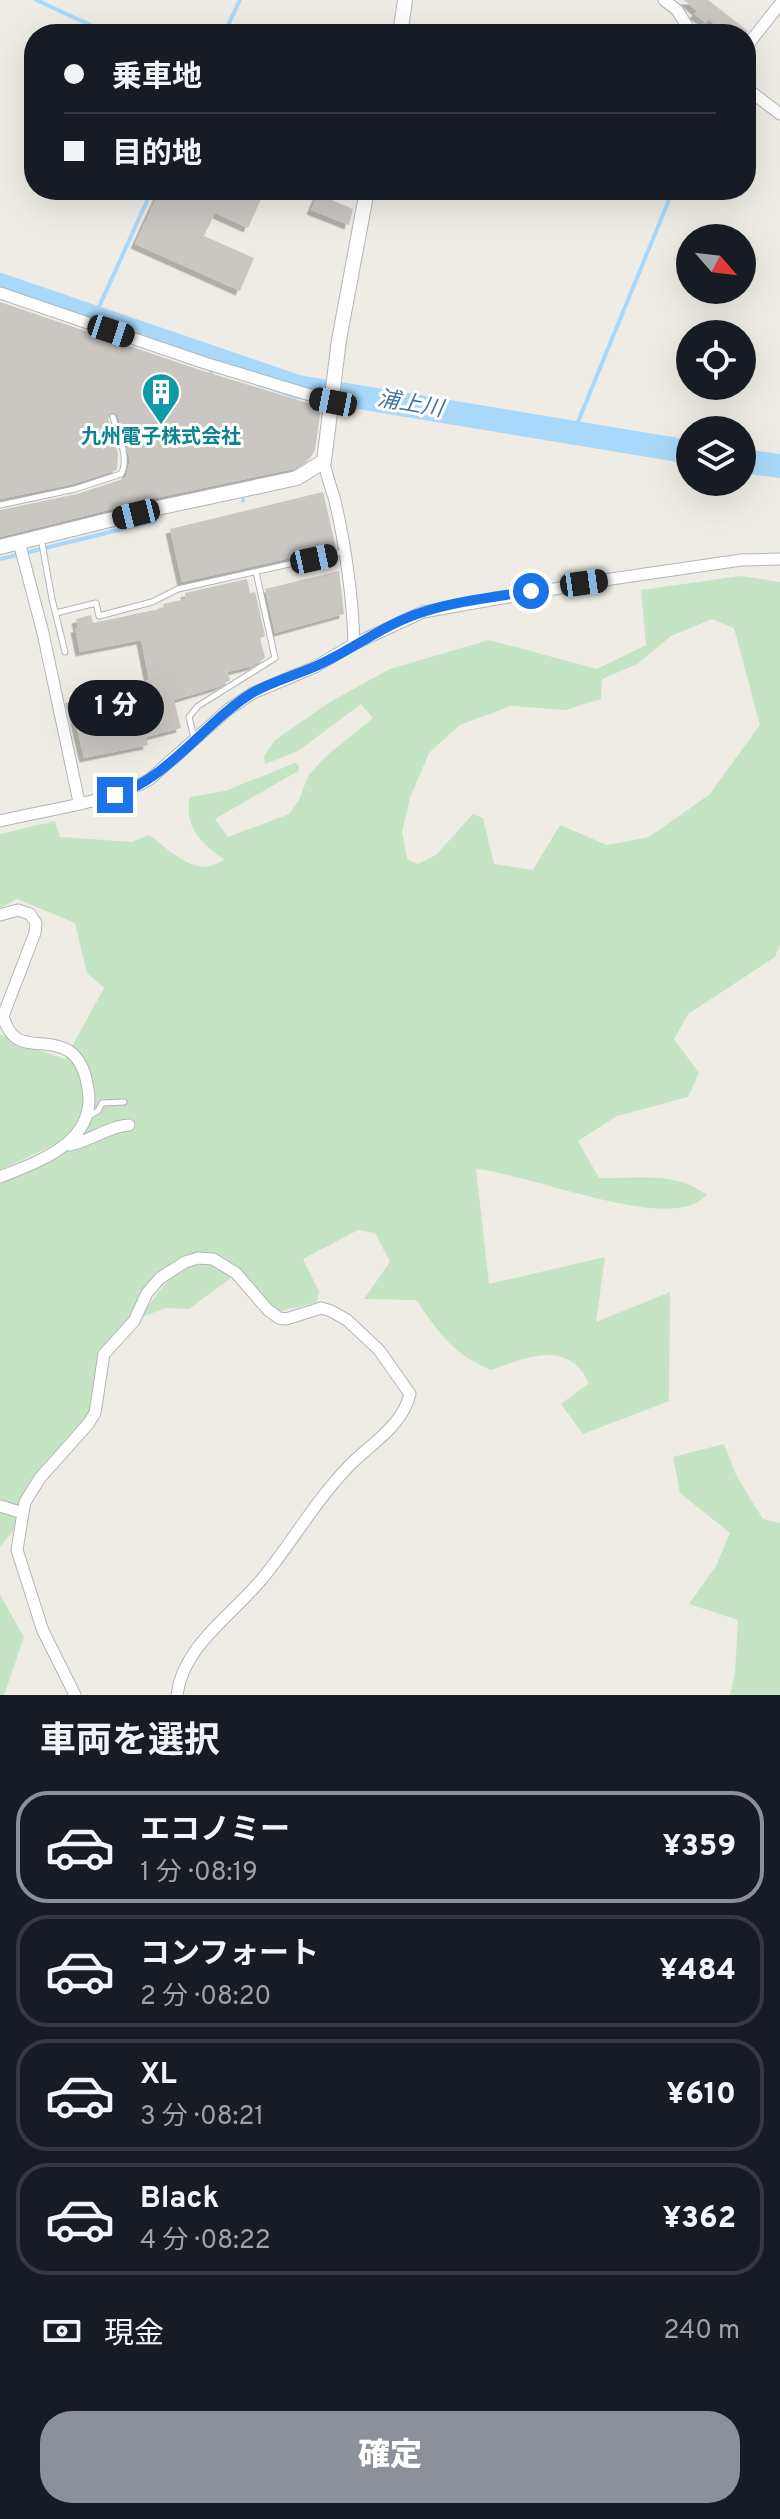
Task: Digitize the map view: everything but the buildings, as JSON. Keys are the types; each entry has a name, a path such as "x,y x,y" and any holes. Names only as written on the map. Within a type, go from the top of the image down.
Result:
{"street":[{"path":"401,24 405,0"},
{"path":"664,0 677,10 686,24"},
{"path":"756,34 780,4"},
{"path":"756,96 780,114"},
{"path":"354,644 354,618 324,461 339,340 365,200"},
{"path":"0,293 209,364 334,395"},
{"path":"0,547 21,550 42,540 297,478 324,461"},
{"path":"21,550 43,633 79,802"},
{"path":"0,821 115,795 139,786 253,693 315,667 354,644 423,612 478,600 741,560 780,559"},
{"path":"0,915 18,910 30,914 36,923 35,933 3,1016 6,1026 16,1039 70,1052 86,1073 90,1096 88,1116 79,1135 66,1145 0,1177"},
{"path":"66,1145 94,1138 121,1125 129,1125"},
{"path":"75,1695 43,1631 17,1550 25,1502 40,1478 95,1413 104,1354 134,1321 153,1286 185,1262 198,1258 213,1259 227,1265 279,1318 286,1319 321,1308 331,1311 354,1326 379,1350 410,1394 399,1420 345,1470 266,1575 192,1656 182,1673 177,1695"},
{"path":"0,1506 23,1513"}],"lane":[{"path":"0,505 75,489 121,474 125,458 113,417"},
{"path":"42,540 65,652"},
{"path":"56,613 96,603 99,616 152,602 178,589 343,552"},
{"path":"194,739 189,717 198,706 275,658 256,572"},
{"path":"88,1116 98,1111 102,1103 124,1102"}],"green space":[{"path":"741,576 780,582 780,944 775,957 688,1014 674,1039 699,1073 688,1097 617,1116 578,1141 599,1178 669,1179 695,1187 707,1195 691,1205 670,1209 645,1207 616,1203 476,1169 489,1284 605,1257 596,1322 670,1292 669,1401 583,1434 561,1404 589,1383 570,1361 546,1355 491,1370 456,1350 416,1300 364,1299 390,1262 375,1233 358,1230 303,1259 319,1291 317,1302 278,1312 240,1271 189,1309 166,1308 139,1318 187,1255 173,1262 147,1285 129,1321 105,1343 99,1358 96,1399 88,1419 33,1481 19,1502 14,1530 0,1547 0,1184 44,1165 82,1134 88,1096 76,1130 58,1143 0,1170 0,1034 16,1043 65,1059 104,988 87,973 75,923 17,899 0,908 0,834 55,821 60,837 132,842 149,835 185,861 204,867 214,865 224,859 196,833 189,816 190,797 225,791 295,763 299,766 298,771 215,819 228,837 289,814 299,800 308,776 325,757 373,718 361,704 298,751 265,764 264,756 275,740 330,702 390,669 489,640 597,669 646,645 641,590","holes":["712,619 734,628 760,725 709,795 649,837 607,845 560,825 533,870 494,864 483,818 473,814 436,855 418,864 407,859 402,832 410,798 429,753 460,725 511,706 565,710 601,699 602,679 637,664 671,636"]},
{"path":"724,1444 737,1477 763,1519 780,1523 780,1695 730,1695 735,1673 738,1620 689,1604 716,1566 730,1533 680,1493 673,1457"},
{"path":"0,1595 24,1637 4,1695 0,1695"}],"waterway":[{"path":"36,0 88,24"},
{"path":"229,24 240,0"},
{"path":"98,309 147,200"},
{"path":"573,434 669,200"},
{"name":"浦上川","path":"0,285 298,387 676,450"},
{"path":"206,355 212,376"},
{"name":"浦上川","path":"756,463 780,466"},
{"path":"0,559 155,521"}],"place":[{"name":"九州電子株式会社","path":"161,426"}],"route":[{"path":"115,795 150,779 229,709 277,681 315,667 354,644 423,612 531,591"}]}
